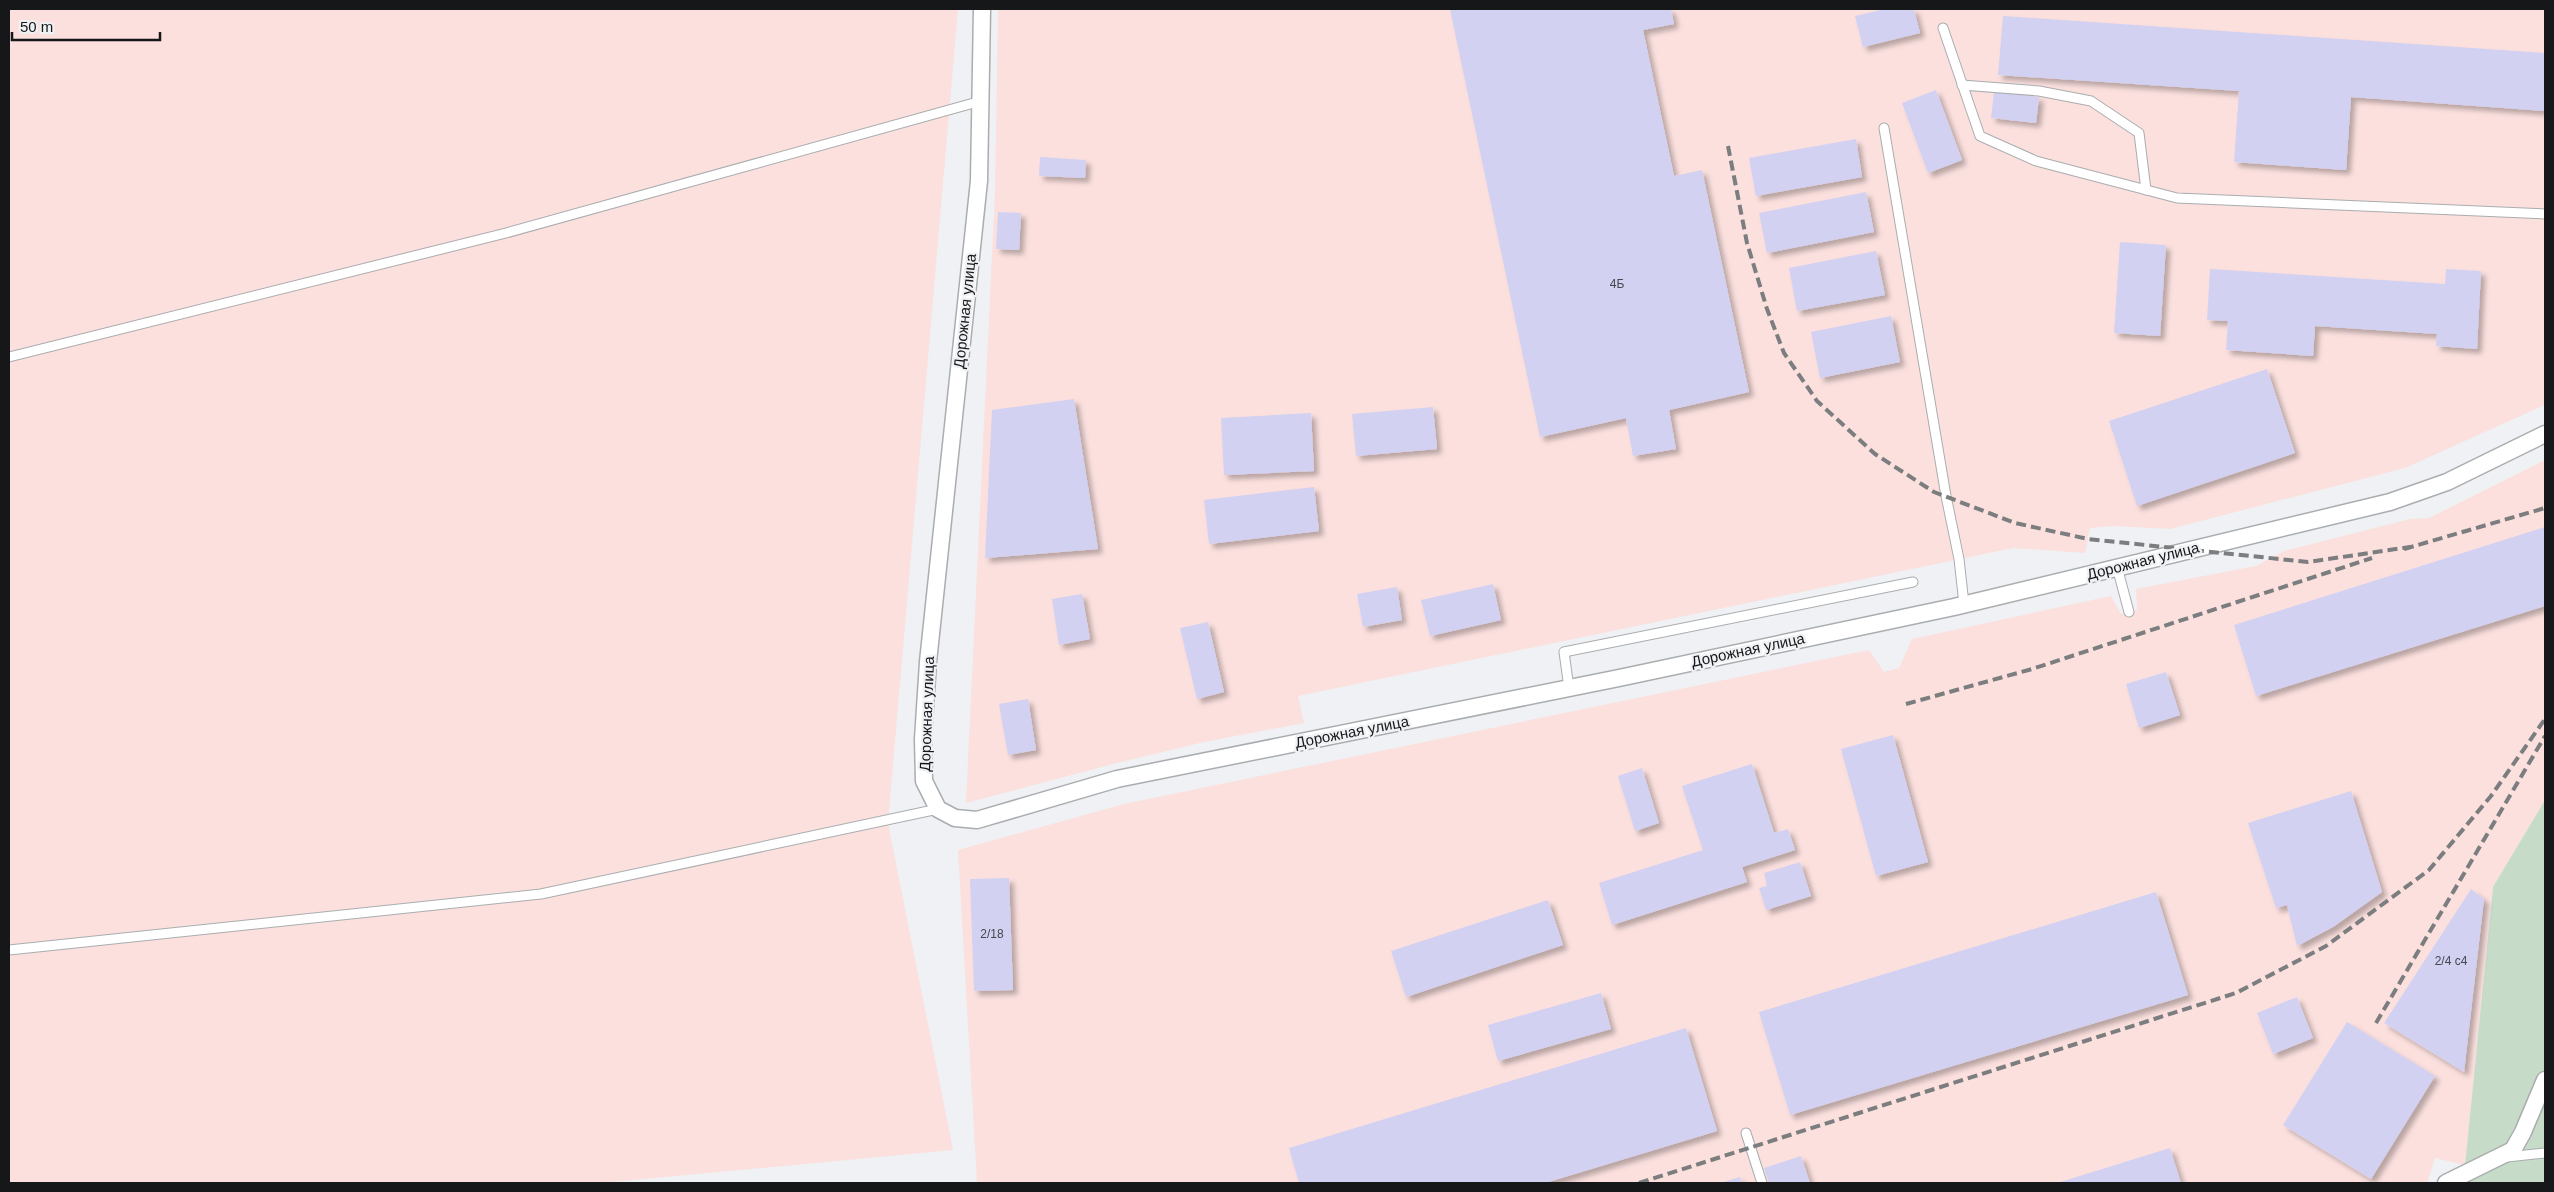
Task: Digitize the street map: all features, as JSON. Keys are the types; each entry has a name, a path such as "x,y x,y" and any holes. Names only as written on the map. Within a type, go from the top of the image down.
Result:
{"street":[{"name":"Дорожная улица","path":"982,9 979,181 928,662 923,739 924,781 938,809 955,818 977,820 1117,779 1569,688 1964,604 2390,502 2447,482 2545,434"},
{"path":"2446,1183 2513,1150 2523,1132 2545,1080"}],"lane":[{"path":"1943,28 1980,136 2036,160 2177,198 2545,214"},
{"path":"1962,85 2040,91 2091,102 2140,133 2146,190"},
{"path":"9,357 506,233 980,101"},
{"path":"1884,128 1946,496 1959,559 1964,604"},
{"path":"2116,567 2129,612"},
{"path":"1569,688 1564,652 1913,582"},
{"path":"9,950 541,894 938,809"},
{"path":"1746,1132 1762,1183"},
{"path":"2497,1158 2545,1153"}],"shaded area":[{"path":"9,9 958,9 888,823 953,1150 601,1183 9,1183"},
{"path":"998,9 2545,9 2545,405 2405,468 2170,529 2114,526 2090,528 2085,553 2013,548 1298,696 1304,723 1204,742 966,803 995,192"},
{"path":"2545,460 2545,800 2493,887 2465,1165 2435,1158 2427,1183 977,1183 958,850 1124,804 1869,650 1884,672 1899,668 1912,639 2111,596 2121,614 2137,610 2136,589 2256,566 2284,551 2410,519 2429,518"}],"green space":[{"path":"2545,800 2545,1183 2459,1183 2465,1165 2493,887"}],"building":[{"path":"1450,9 1671,9 1674,24 1643,30 1674,176 1702,170 1749,392 1669,410 1676,449 1633,456 1626,418 1540,437"},
{"path":"1885,9 1914,9 1920,33 1863,47 1855,16"},
{"path":"2003,16 2545,53 2545,111 2351,97 2346,170 2234,162 2239,91 1998,75"},
{"path":"1936,90 1962,160 1928,173 1902,103"},
{"path":"1994,92 2039,97 2036,123 1991,118"},
{"path":"1856,139 1862,177 1756,196 1749,158"},
{"path":"1040,157 1086,160 1085,178 1039,176"},
{"path":"1866,192 1874,232 1767,253 1759,213"},
{"path":"998,212 1021,213 1019,250 996,249"},
{"path":"2120,242 2166,245 2160,336 2114,333"},
{"path":"1876,251 1885,295 1797,311 1789,268"},
{"path":"2210,269 2445,284 2446,269 2481,271 2477,349 2436,346 2437,334 2315,326 2313,356 2226,350 2228,321 2207,320"},
{"path":"1891,316 1900,362 1820,378 1811,332"},
{"path":"2267,369 2295,453 2137,506 2109,421"},
{"path":"1074,399 1098,549 985,558 992,410"},
{"path":"1433,407 1437,449 1356,456 1352,414"},
{"path":"1311,413 1314,471 1224,475 1221,418"},
{"path":"1314,487 1319,531 1209,544 1204,500"},
{"path":"2545,527 2545,606 2256,696 2234,625"},
{"path":"1493,584 1501,620 1430,636 1421,600"},
{"path":"1397,587 1402,620 1363,627 1357,594"},
{"path":"1082,594 1090,639 1059,645 1052,599"},
{"path":"1208,622 1224,692 1197,699 1180,628"},
{"path":"2166,672 2180,715 2139,728 2126,684"},
{"path":"1028,699 1036,750 1008,755 999,704"},
{"path":"1893,735 1928,862 1876,876 1841,749"},
{"path":"1752,764 1774,833 1788,829 1795,850 1742,867 1747,882 1612,925 1599,883 1703,850 1682,786"},
{"path":"1642,768 1659,823 1635,831 1618,776"},
{"path":"2351,791 2382,892 2333,927 2297,946 2287,905 2276,908 2248,823"},
{"path":"1800,862 1811,896 1766,910 1759,888 1767,886 1764,873"},
{"path":"1009,878 1013,990 974,991 970,879"},
{"path":"2471,889 2484,899 2464,1072 2384,1023"},
{"path":"2156,892 2188,995 1790,1115 1759,1012"},
{"path":"1548,900 1563,945 1406,997 1391,951"},
{"path":"1601,993 1611,1029 1498,1061 1488,1025"},
{"path":"2297,997 2313,1038 2273,1054 2257,1013"},
{"path":"2347,1022 2435,1076 2371,1179 2283,1125"},
{"path":"1686,1028 1717,1131 1545,1183 1299,1183 1289,1148"},
{"path":"2170,1148 2181,1183 2057,1183"},
{"path":"1801,1156 1810,1183 1769,1183 1764,1168"},
{"path":"1740,1177 1742,1183 1720,1183"}],"railway":[{"path":"1728,146 1747,243 1767,309 1784,353 1817,401 1875,454 1934,492 2015,523 2088,539 2308,562 2410,547"},
{"path":"2404,549 2545,508"},
{"path":"1906,704 2032,669 2372,558"},
{"path":"1639,1183 2236,993 2326,946 2429,870 2491,796 2545,719"},
{"path":"2376,1023 2545,736"}]}
